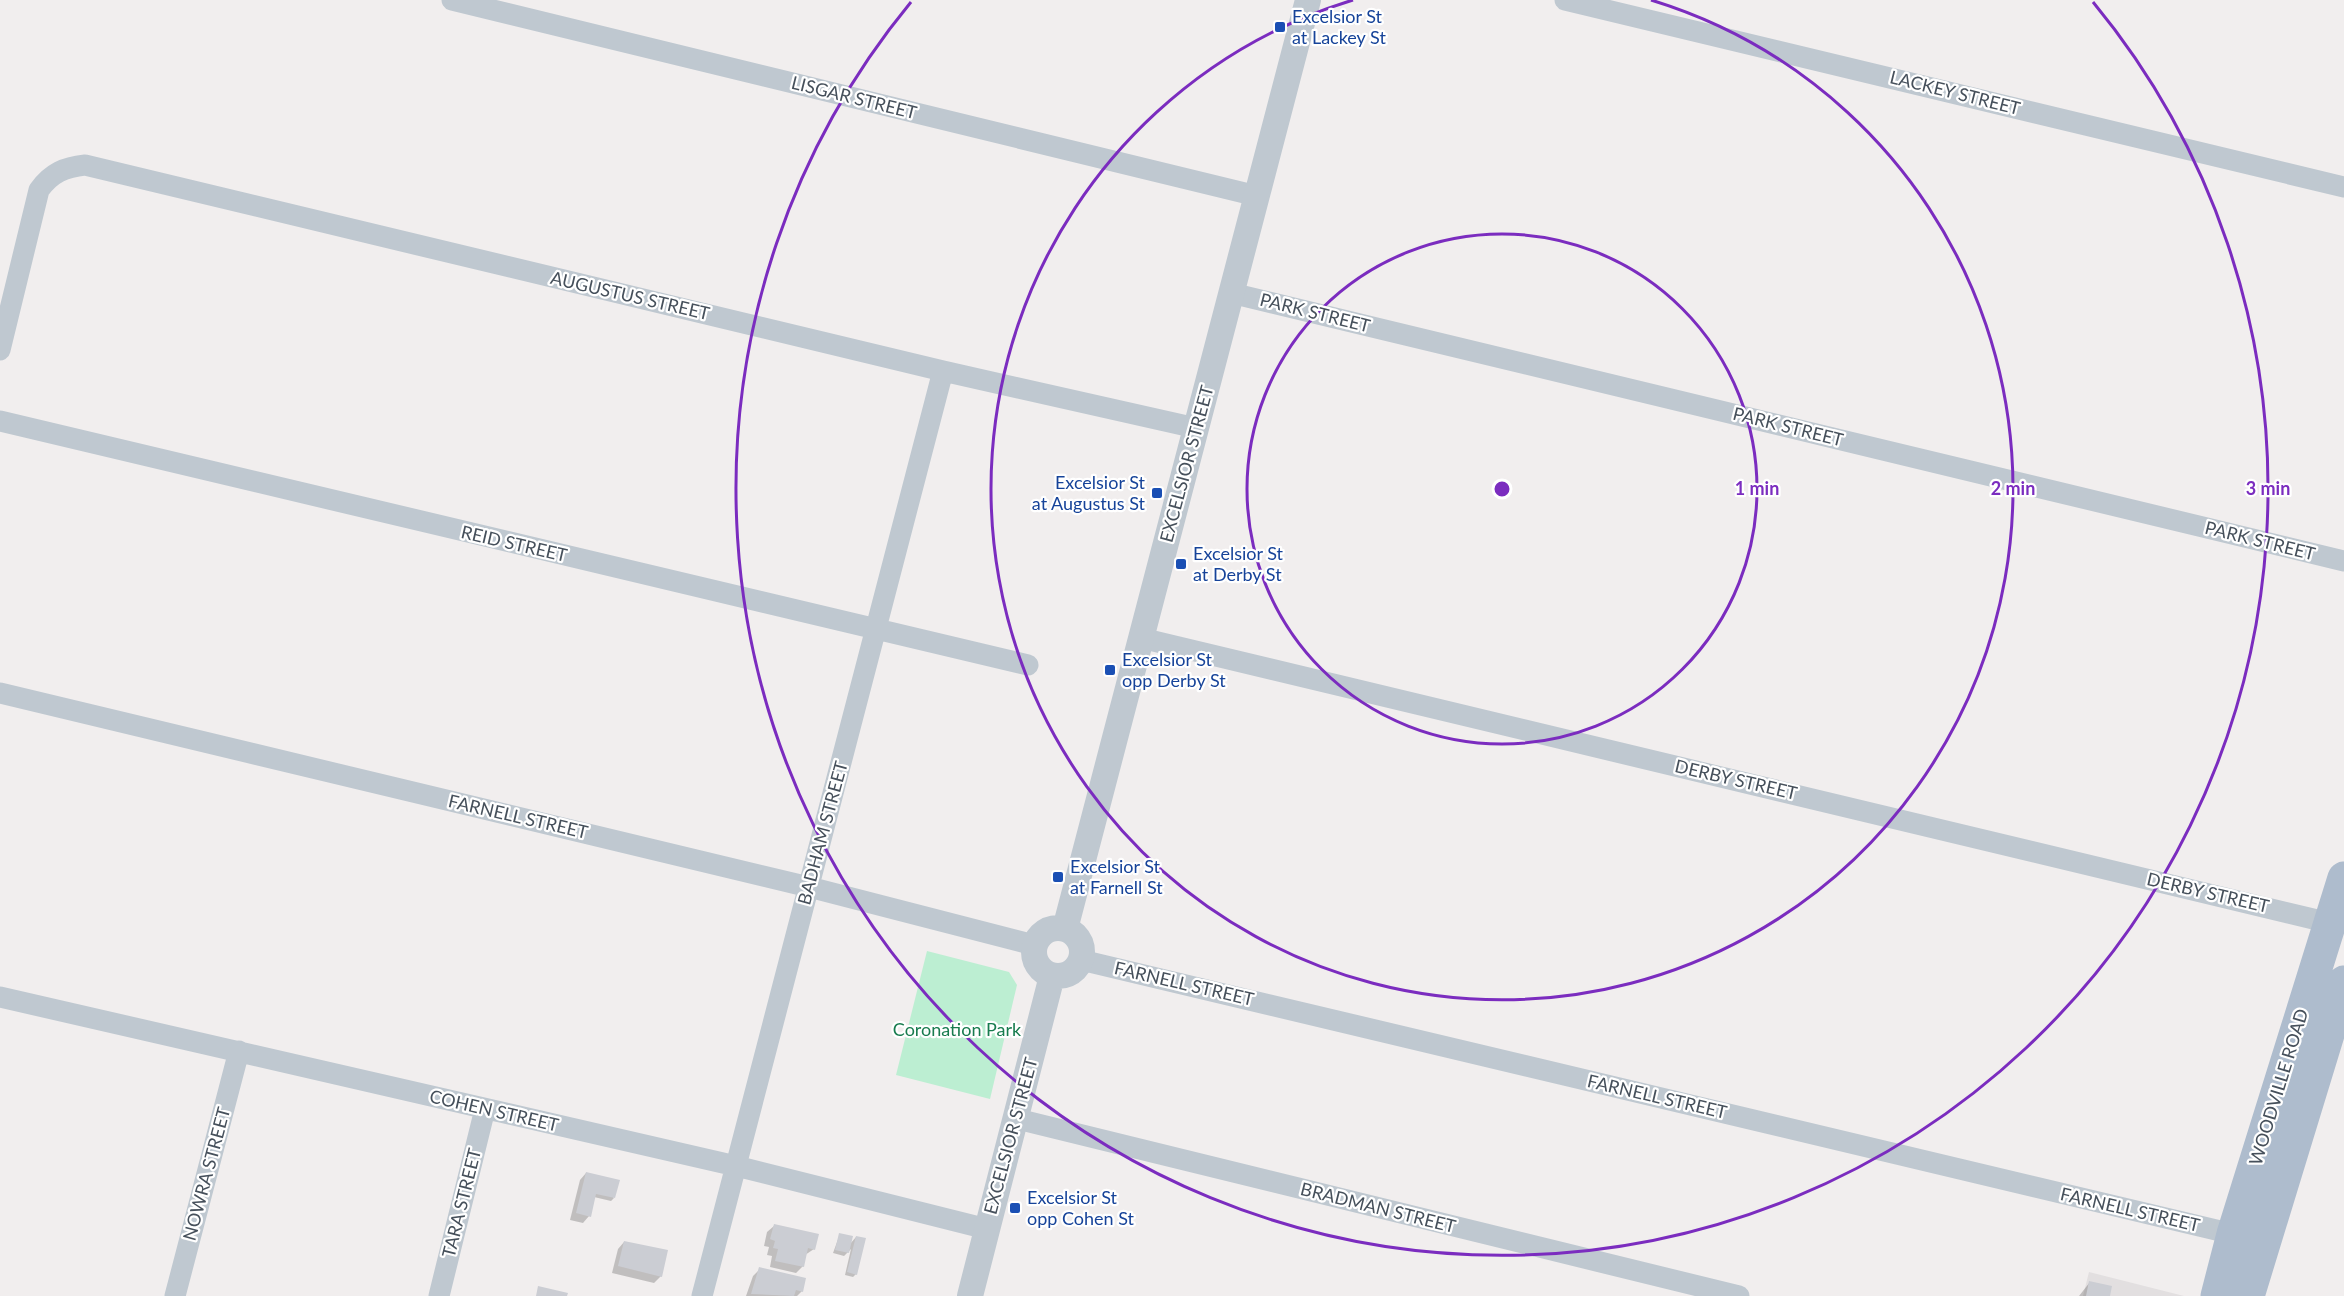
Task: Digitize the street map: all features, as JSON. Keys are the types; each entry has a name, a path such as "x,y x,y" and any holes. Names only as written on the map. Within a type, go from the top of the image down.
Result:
{"main road":[{"name":"WOODVILLE ROAD","path":"2217,1296 2233,1234 2344,878"},
{"name":"WOODVILLE ROAD","path":"2248,1296 2344,982"}],"street":[{"name":"LISGAR STREET","path":"452,0 1257,196"},
{"name":"EXCELSIOR STREET","path":"1065,929 1308,0"},
{"name":"LACKEY STREET","path":"1565,0 2344,187"},
{"name":"AUGUSTUS STREET","path":"0,351 39,190 45,182 64,169 85,165 943,371 1196,428"},
{"name":"PARK STREET","path":"1231,293 2344,561"},
{"name":"BADHAM STREET","path":"702,1296 943,371"},
{"name":"REID STREET","path":"0,421 1029,665"},
{"name":"DERBY STREET","path":"1141,638 2330,923"},
{"name":"FARNELL STREET","path":"0,693 809,886 1034,945"},
{"path":"1050,929 1065,929 1072,932 1081,945 1081,960 1073,971 1060,976 1052,976 1045,973 1035,961 1034,945 1043,932 1050,929"},
{"name":"FARNELL STREET","path":"1081,960 2233,1234"},
{"name":"EXCELSIOR STREET","path":"970,1296 1052,976"},
{"name":"COHEN STREET","path":"0,997 736,1166 987,1229"},
{"name":"NOWRA STREET","path":"175,1296 239,1052"},
{"name":"TARA STREET","path":"439,1296 485,1109"},
{"name":"BRADMAN STREET","path":"1017,1119 1739,1296"}],"shaded area":[{"path":"2089,1272 2184,1296 2083,1296"}],"green space":[{"name":"Coronation Park","path":"927,951 1009,972 1017,985 990,1099 896,1075"}],"building":[{"path":"586,1172 620,1180 615,1198 596,1194 591,1217 576,1213"},
{"path":"774,1224 819,1234 815,1250 808,1248 804,1267 775,1261 778,1249 773,1248 775,1241 770,1239"},
{"path":"839,1233 853,1236 849,1253 835,1250"},
{"path":"856,1236 866,1238 857,1275 847,1272"},
{"path":"624,1241 668,1250 662,1277 618,1266"},
{"path":"759,1267 806,1278 803,1292 796,1290 794,1296 751,1294"},
{"path":"2089,1281 2112,1286 2110,1296 2086,1296"},
{"path":"538,1286 568,1293 567,1296 536,1296"}],"place":[{"name":"Excelsior St at Lackey St","path":"1280,27"},
{"name":"Excelsior St at Augustus St","path":"1157,493"},
{"name":"Excelsior St at Derby St","path":"1181,564"},
{"name":"Excelsior St opp Derby St","path":"1110,670"},
{"name":"Excelsior St at Farnell St","path":"1058,877"},
{"name":"Excelsior St opp Cohen St","path":"1015,1208"}]}
